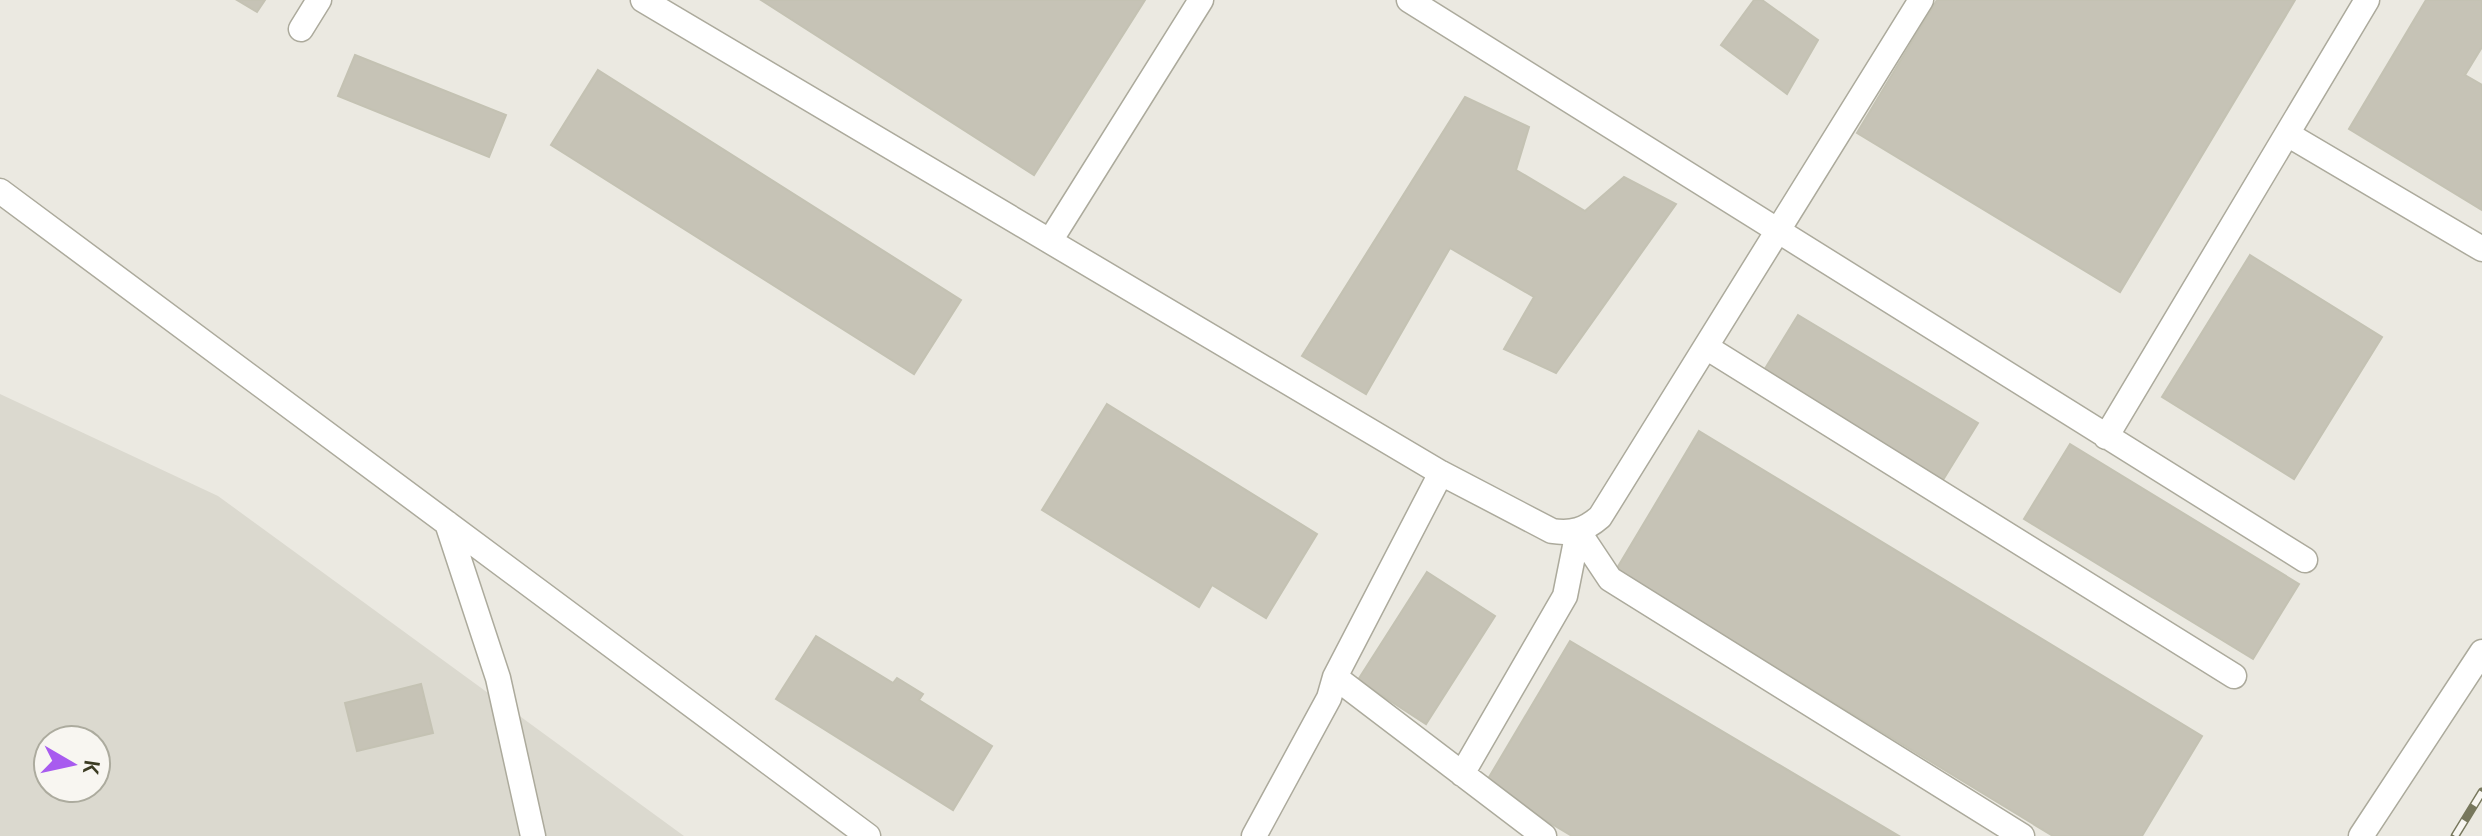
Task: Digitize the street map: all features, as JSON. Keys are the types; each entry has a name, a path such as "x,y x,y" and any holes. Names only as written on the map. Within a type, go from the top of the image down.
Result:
{"lane":[{"path":"301,29 319,0"},
{"path":"643,0 1441,473 1552,531 1578,531 1600,517 1921,0"},
{"path":"1050,241 1201,0"},
{"path":"1409,0 2305,560"},
{"path":"2106,437 2367,0"},
{"path":"2289,135 2482,249"},
{"path":"4,198 868,836"},
{"path":"1706,347 2234,676"},
{"path":"1254,836 1329,698 1335,677 1441,473"},
{"path":"447,523 498,678 533,836"},
{"path":"1462,774 1565,596 1578,531"},
{"path":"1578,531 1610,579 2022,836"},
{"path":"2361,836 2482,652"},
{"path":"1335,677 1544,836"}],"shaded area":[{"path":"0,394 218,496 684,836 0,836"}],"building":[{"path":"237,0 265,0 257,12"},
{"path":"761,0 1145,0 1034,175"},
{"path":"1754,0 1762,0 1818,40 1787,94 1721,45"},
{"path":"1937,0 2295,0 2120,292 1857,133"},
{"path":"2426,0 2482,0 2482,47 2465,75 2482,85 2482,210 2349,129"},
{"path":"355,55 506,115 489,157 338,96"},
{"path":"598,70 961,300 914,374 551,145"},
{"path":"1465,97 1529,127 1516,170 1585,211 1624,177 1676,204 1556,373 1504,349 1534,297 1450,248 1366,394 1302,356"},
{"path":"2250,255 2382,337 2294,479 2162,397"},
{"path":"1798,315 1978,423 1943,480 1763,372"},
{"path":"1107,404 1317,534 1266,618 1212,585 1199,607 1042,510"},
{"path":"1699,431 2202,736 2142,836 2053,836 1616,570"},
{"path":"2070,444 2299,584 2253,659 2024,519"},
{"path":"1427,572 1495,616 1426,724 1358,680"},
{"path":"816,636 893,683 897,678 923,694 919,700 992,746 953,810 776,699"},
{"path":"1570,641 1899,836 1572,836 1485,784"},
{"path":"421,684 433,733 357,751 345,703"}],"railway":[{"path":"2455,836 2482,792"}]}
